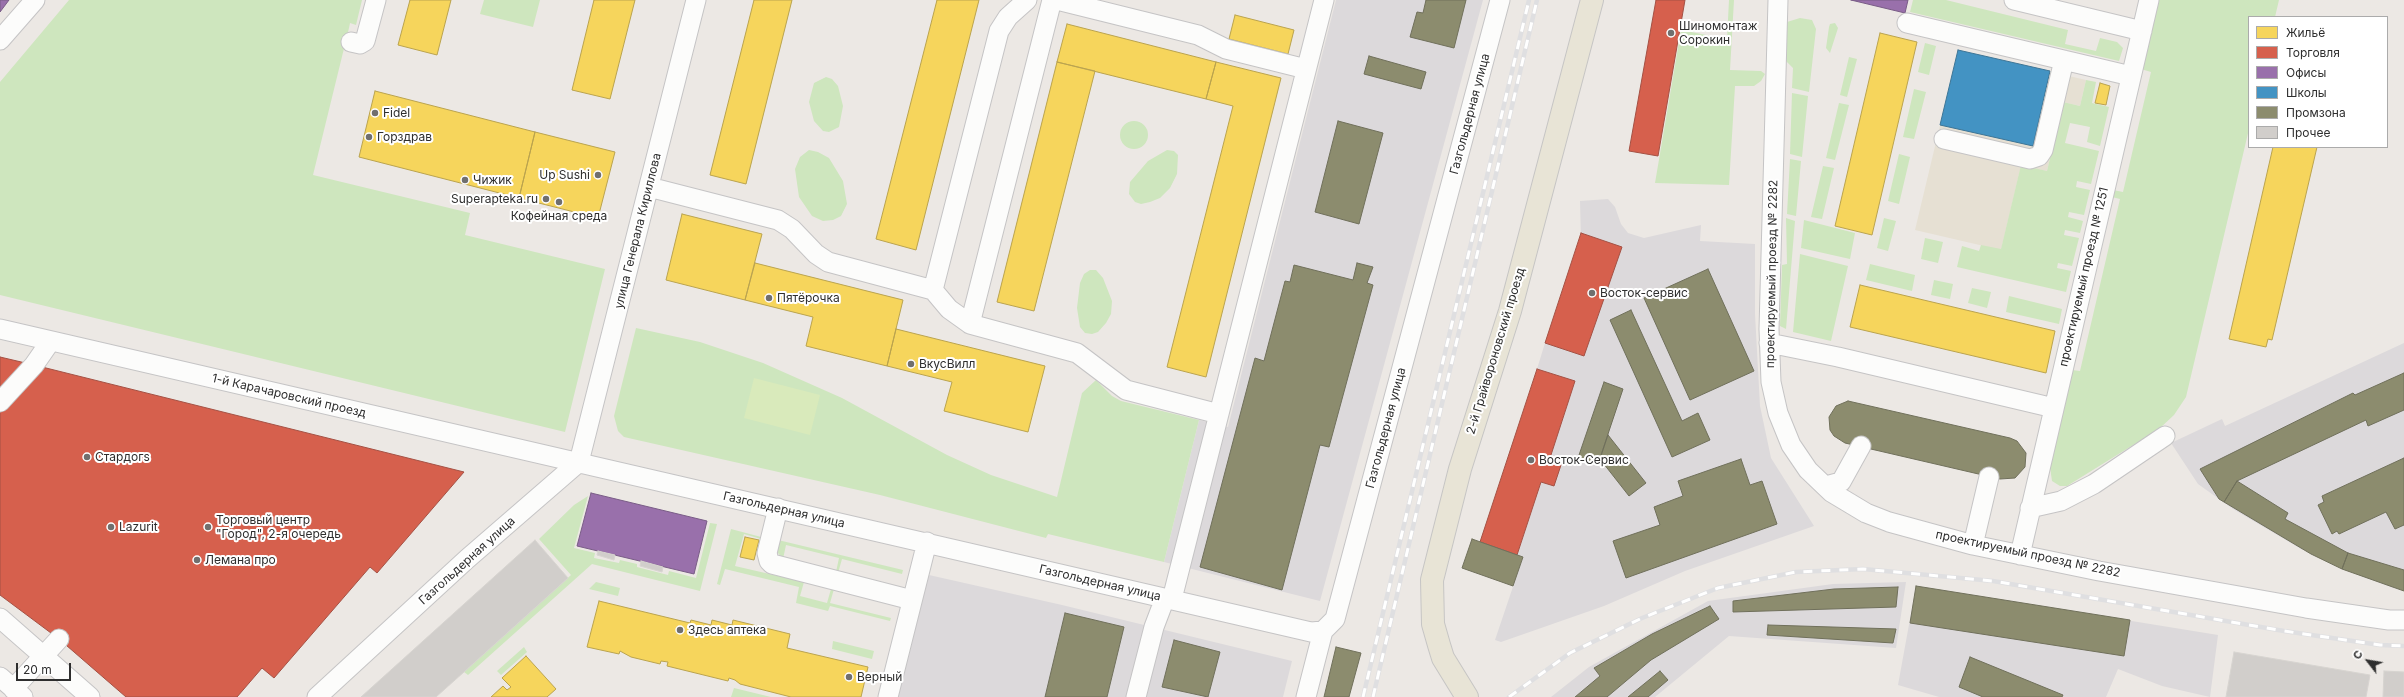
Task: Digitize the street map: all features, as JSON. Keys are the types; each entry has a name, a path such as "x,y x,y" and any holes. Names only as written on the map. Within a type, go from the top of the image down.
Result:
{"main road":[{"name":"2-й Грайвороновский проезд","path":"1467,697 1442,658 1433,624 1432,580 1460,469 1512,304 1592,0"}],"street":[{"path":"0,40 35,0"},
{"path":"351,42 360,44 365,41 376,0"},
{"name":"улица Генерала Кириллова","path":"579,462 696,0"},
{"path":"934,290 999,31 1008,17 1027,0"},
{"path":"970,324 1052,0"},
{"path":"1058,0 1198,35 1226,49 1306,69"},
{"path":"1136,697 1154,627 1168,598 1219,414 1324,0"},
{"name":"Газгольдерная улица","path":"316,697 468,559 579,462 1311,632 1323,631 1335,619 1500,0"},
{"name":"проектируемый проезд № 2282","path":"1778,0 1769,343 1771,382 1778,413 1791,445 1808,470 1844,502 1866,513 1889,522 1973,545 2306,608 2389,620 2404,620"},
{"path":"2014,0 2142,30"},
{"name":"проектируемый проезд № 1251","path":"2020,555 2149,0"},
{"path":"1907,23 2131,76"},
{"path":"1944,139 2030,159 2039,156 2043,150 2064,60"},
{"path":"649,186 778,220 792,229 816,254 828,262 934,290 949,309 970,324 1077,352 1126,390 1219,414"},
{"name":"1-й Карачаровский проезд","path":"0,329 50,342 579,462"},
{"path":"0,402 34,365 50,342"},
{"path":"1769,343 1838,357 2054,408"},
{"path":"2030,508 2061,501 2094,484 2165,436"},
{"path":"1826,486 1841,482 1860,446"},
{"path":"1973,545 1989,476"},
{"path":"778,508 767,553 769,561 772,564 912,600"},
{"path":"888,697 927,542"},
{"path":"0,618 44,655 90,697"},
{"path":"1306,697 1323,631"},
{"path":"12,688 59,639"}],"shaded area":[{"path":"1336,0 1483,0 1320,601 1164,562 1199,420 1228,427"},
{"path":"1958,50 2086,80 2080,106 2063,102 2047,171 2021,166 2001,250 1915,230"},
{"path":"1608,199 1615,207 1621,224 1628,233 1644,238 1701,225 1700,241 1755,244 1755,314 1760,406 1771,458 1814,526 1685,571 1604,606 1501,642 1495,640 1523,557 1517,555 1575,382 1537,369 1545,343 1584,356 1580,201"},
{"path":"2404,343 2404,589 2393,588 2346,570 2301,549 2233,509 2198,484 2171,443 2222,419 2225,426"},
{"path":"929,575 1062,605 1292,661 1283,697 898,697"},
{"path":"1906,582 1896,648 1729,636 1655,697 1551,697 1589,667 1708,601 1833,584"},
{"path":"1916,586 2218,635 2210,697 2162,686 2118,669 2106,697 1939,697 1898,685"}],"green space":[{"path":"69,0 362,0 356,25 350,23 313,175 470,213 465,235 605,269 565,432 0,295 0,82"},
{"path":"484,0 540,0 533,27 480,14"},
{"path":"1729,0 1734,0 1730,70 1761,71 1765,74 1761,81 1754,86 1735,86 1729,185 1655,183 1681,30 1727,39"},
{"path":"1913,0 1946,0 2068,30 2065,44 2096,51 2100,38 2117,42 2123,48 2119,61 1910,12"},
{"path":"2158,0 2279,0 2275,16 2248,16 2248,133 2186,397 2174,415 2159,429 2067,486 2060,486 2052,481 2050,467 2072,370 2080,371 2120,199 2112,197 2113,190 2123,192 2151,72 2141,69"},
{"path":"1800,18 1812,20 1816,29 1809,92 1792,88 1793,68 1786,61 1787,22"},
{"path":"1835,23 1838,28 1830,53 1826,48 1829,27 1830,24"},
{"path":"1925,43 1936,46 1929,75 1918,72"},
{"path":"1849,57 1857,59 1847,97 1840,95"},
{"path":"826,77 832,79 838,86 843,106 839,127 829,132 823,131 814,121 809,102 814,83"},
{"path":"2086,80 2096,82 2092,103 2109,107 2100,146 2087,142 2090,127 2070,123 2065,143 2099,151 2091,184 2077,181 2076,187 2090,190 2084,215 2069,212 2068,217 2083,221 2080,233 2065,230 2064,235 2079,238 2072,266 2058,263 2057,268 2071,271 2066,292 1957,267 1962,246 1979,251 1981,245 2001,249 2021,165 2047,171 2063,102 2080,106"},
{"path":"1914,89 1926,92 1914,139 1903,137"},
{"path":"1792,93 1808,96 1802,157 1790,154"},
{"path":"1839,103 1849,105 1835,160 1826,158"},
{"path":"1134,121 1144,125 1148,135 1144,145 1134,149 1124,145 1120,135 1124,125"},
{"path":"809,150 818,152 829,158 843,181 847,204 841,216 833,220 823,221 812,216 799,197 795,169 800,157"},
{"path":"1167,150 1174,151 1178,155 1177,174 1170,188 1160,198 1150,202 1141,204 1135,202 1129,194 1130,182 1148,161"},
{"path":"1899,154 1910,157 1899,204 1888,201"},
{"path":"1790,159 1801,161 1796,216 1787,214"},
{"path":"1823,166 1834,168 1822,219 1811,217"},
{"path":"1786,218 1795,221 1786,329 1780,326 1782,265 1787,264"},
{"path":"1884,218 1896,221 1888,251 1877,248"},
{"path":"1804,220 1855,233 1850,259 1801,248"},
{"path":"1925,238 1943,242 1938,263 1921,259"},
{"path":"1800,254 1848,266 1831,341 1793,332"},
{"path":"1870,264 1915,275 1912,291 1866,280"},
{"path":"1090,270 1096,270 1103,278 1112,301 1111,314 1106,323 1098,332 1092,334 1085,333 1080,327 1077,308 1080,283 1084,274"},
{"path":"1934,280 1953,284 1950,299 1931,295"},
{"path":"1972,288 1991,292 1987,308 1968,303"},
{"path":"2009,296 2062,309 2059,324 2006,312"},
{"path":"636,328 700,342 763,363 842,398 947,455 991,475 1057,497 1082,393 1096,380 1112,396 1121,401 1199,420 1164,562 1048,534 1046,538 880,495 624,437 618,431 614,416"},
{"path":"754,378 820,395 810,435 744,418"},
{"path":"588,496 574,548 595,553 594,558 619,563 620,560 637,564 637,567 668,575 669,571 696,578 710,523 717,524 700,591 592,564 468,675 464,672 571,575 539,539 574,505"},
{"path":"731,529 761,537 761,539 744,534 735,566 804,582 800,596 827,603 831,589 834,589 830,603 891,618 890,621 830,606 828,611 796,603 799,587 725,569 720,585 717,584"},
{"path":"778,540 903,570 902,574 842,559 838,573 836,572 839,558 786,545 783,559 778,553"},
{"path":"596,582 620,588 618,596 589,589"},
{"path":"833,641 874,651 872,659 832,649"},
{"path":"524,647 527,652 501,675 497,671"},
{"path":"734,688 771,697 731,697"}],"building: Жильё":[{"path":"410,0 451,0 437,55 398,45"},
{"path":"594,0 635,0 610,99 572,90"},
{"path":"754,0 792,0 746,184 710,175"},
{"path":"937,0 979,0 916,250 876,239"},
{"path":"1235,15 1294,30 1288,54 1229,39"},
{"path":"1067,24 1216,62 1206,99 1057,62"},
{"path":"1880,33 1917,42 1872,235 1835,226"},
{"path":"1057,62 1095,71 1034,311 997,302"},
{"path":"1216,62 1281,78 1206,377 1167,367 1233,106 1206,99"},
{"path":"2100,83 2110,86 2106,105 2095,103"},
{"path":"375,91 535,132 519,198 359,157"},
{"path":"535,132 615,152 598,218 519,198"},
{"path":"2273,148 2317,148 2272,340 2268,339 2266,347 2229,339"},
{"path":"682,214 762,234 745,300 666,280"},
{"path":"755,263 903,300 887,366 806,346 813,317 745,300"},
{"path":"1860,285 2055,331 2046,373 1850,327"},
{"path":"896,329 1045,366 1028,432 944,411 952,382 887,366"},
{"path":"745,537 759,540 754,560 740,557"},
{"path":"599,601 690,623 691,620 711,625 712,620 732,625 733,620 790,634 787,648 868,667 861,697 791,697 740,684 729,678 728,681 667,666 668,662 661,661 660,664 631,657 620,651 619,654 587,647"},
{"path":"526,656 556,689 547,697 491,697 503,686 507,690 511,687 502,678"}],"building: Торговля":[{"path":"1656,0 1685,0 1658,156 1629,151"},
{"path":"1581,233 1622,247 1584,356 1545,343"},
{"name":"Торговый центр \"Город\", 2-я очередь","path":"0,357 464,472 377,573 370,567 274,678 262,668 237,697 126,697 59,639 0,595"},
{"name":"Восток-Сервис","path":"1537,369 1575,381 1550,458 1562,462 1554,486 1541,482 1517,555 1480,542"}],"building: Офисы":[{"path":"0,0 9,0 0,12"},
{"path":"1851,0 1908,0 1905,13"},
{"path":"591,493 707,521 694,574 577,546"}],"building: Школы":[{"path":"1958,50 2050,71 2033,146 1940,125"}],"building: Промзона":[{"path":"1426,0 1466,0 1454,48 1410,37 1417,12 1423,13"},
{"path":"1369,56 1426,72 1421,89 1364,74"},
{"path":"1338,121 1383,133 1359,224 1315,212"},
{"path":"1357,263 1373,267 1367,283 1373,285 1329,447 1320,445 1282,590 1200,567 1255,358 1264,361 1285,281 1290,282 1294,265 1353,280"},
{"path":"1708,269 1754,371 1690,400 1644,298"},
{"path":"1631,310 1682,421 1698,413 1710,440 1672,457 1610,320"},
{"path":"2404,373 2404,410 2368,426 2366,420 2237,481 2224,502 2219,499 2200,469 2353,393 2355,395"},
{"path":"1604,382 1623,389 1598,464 1578,458"},
{"path":"1848,401 2010,438 2017,441 2026,453 2025,467 2015,478 2000,479 1845,443 1834,436 1830,430 1829,417 1836,406"},
{"path":"1608,435 1646,483 1629,496 1600,459"},
{"path":"2404,458 2404,525 2395,529 2386,512 2339,534 2337,531 2332,534 2318,505 2324,502 2322,496"},
{"path":"1741,459 1750,485 1762,481 1777,524 1626,578 1613,541 1660,525 1654,507 1683,496 1678,481"},
{"path":"2237,481 2288,513 2285,519 2348,553 2342,569 2311,554 2224,502"},
{"path":"1472,539 1523,557 1513,586 1462,568"},
{"path":"2348,553 2404,570 2404,591 2342,569"},
{"path":"1916,586 2130,620 2124,656 1910,623"},
{"path":"1898,587 1896,607 1733,612 1733,601 1834,589"},
{"path":"1710,606 1719,619 1651,660 1607,697 1575,697 1600,676 1594,668 1652,634"},
{"path":"1065,613 1124,627 1107,697 1045,697"},
{"path":"1768,625 1896,629 1893,643 1767,635"},
{"path":"1174,640 1220,652 1208,697 1162,687"},
{"path":"1336,647 1361,653 1349,697 1324,697"},
{"path":"1970,657 2063,695 2062,697 1983,697 1959,687"},
{"path":"1660,671 1668,680 1648,697 1628,697"}],"building: Прочее":[{"path":"535,540 568,578 464,672 436,697 361,697"},
{"path":"598,551 615,555 614,560 597,555"},
{"path":"641,561 663,567 662,572 640,566"},
{"path":"2234,652 2370,675 2366,697 2226,697"},
{"path":"2384,671 2404,672 2404,697 2383,697"}],"railway":[{"path":"1363,697 1529,0"},
{"path":"1373,697 1537,0"},
{"path":"1509,697 1570,653 1642,618 1718,588 1796,572 1863,569 1993,581 2284,631 2380,645 2404,646"}],"place":[{"name":"Шиномонтаж Сорокин","path":"1671,33"},
{"name":"Fidel","path":"375,113"},
{"name":"Горздрав","path":"369,137"},
{"name":"Up Sushi","path":"598,175"},
{"name":"Чижик","path":"465,180"},
{"name":"Superapteka.ru","path":"546,199"},
{"name":"Кофейная среда","path":"559,202"},
{"name":"Восток-сервис","path":"1592,293"},
{"name":"Пятёрочка","path":"769,298"},
{"name":"ВкусВилл","path":"911,364"},
{"name":"Стардогs","path":"87,457"},
{"name":"Восток-Сервис","path":"1531,460"},
{"name":"Lazurit","path":"111,527"},
{"name":"Торговый центр \"Город\", 2-я очередь","path":"208,527"},
{"name":"Лемана про","path":"197,560"},
{"name":"Здесь аптека","path":"680,630"},
{"name":"Верный","path":"849,677"}]}
